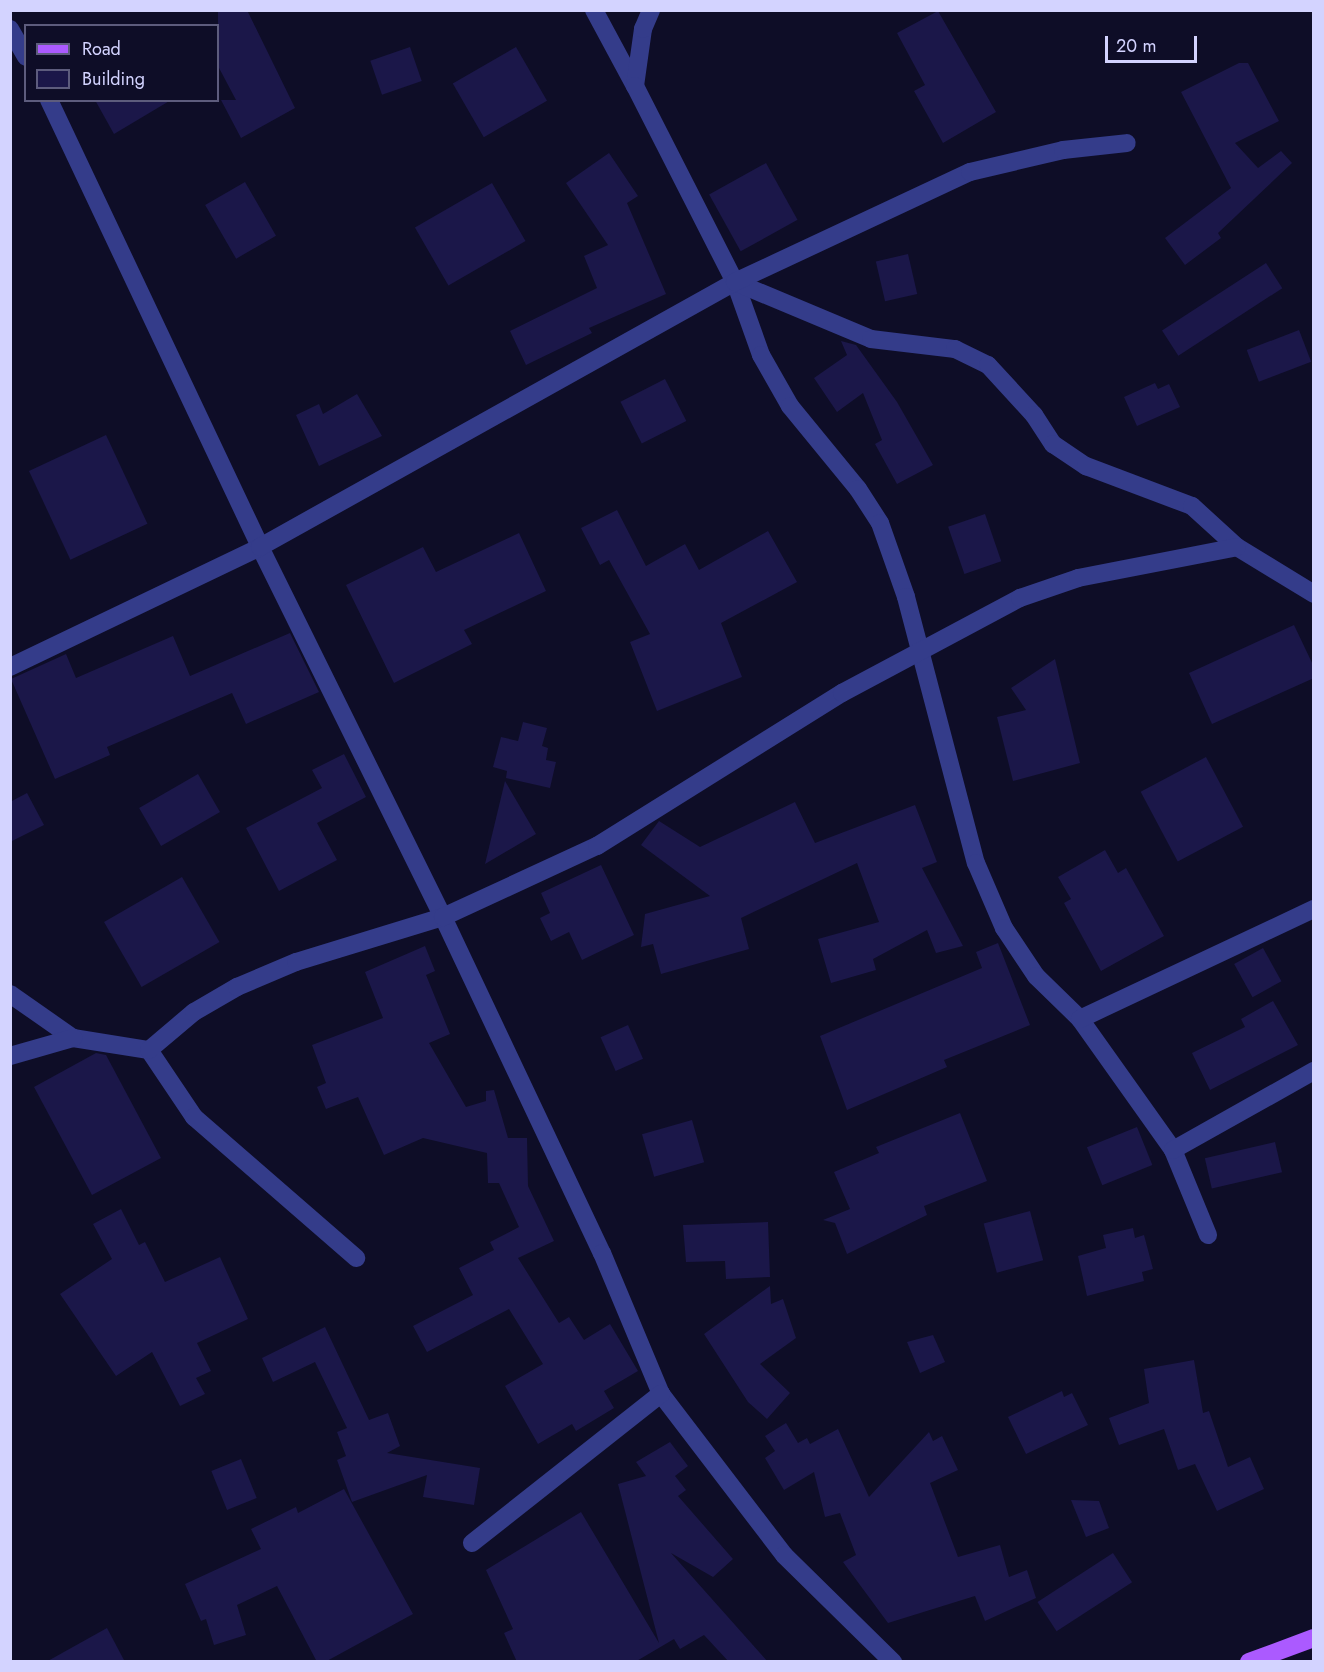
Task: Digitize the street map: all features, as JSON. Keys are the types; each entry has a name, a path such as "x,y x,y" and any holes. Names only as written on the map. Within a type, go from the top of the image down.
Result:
{"main road":[{"path":"1249,1662 1314,1638"}],"street":[{"path":"594,10 735,282 761,356 790,406 858,489 880,523 906,597 917,650 976,862 1004,928 1036,976 1080,1019 1173,1150 1208,1235"},
{"path":"635,86 643,29 651,10"},
{"path":"10,29 24,54"},
{"path":"50,102 260,547 444,916 602,1253 661,1394 784,1555 893,1662"},
{"path":"10,667 260,547 735,282 970,172 1063,150 1127,143"},
{"path":"735,282 871,339 955,350 988,365 1034,415 1053,444 1086,466 1192,506 1237,547 1314,594"},
{"path":"149,1050 194,1012 237,987 296,962 444,916 597,846 917,650 1020,598 1078,578 1237,547"},
{"path":"1080,1019 1314,909"},
{"path":"10,994 73,1038"},
{"path":"10,1056 73,1038 149,1050 194,1117 356,1258"},
{"path":"1173,1150 1314,1071"},
{"path":"472,1542 661,1394"}],"building":[{"path":"218,10 247,10 295,108 241,138 221,100 236,100 219,68"},
{"path":"938,11 996,112 943,143 914,91 925,85 897,33"},
{"path":"410,47 422,81 382,95 370,61"},
{"path":"516,47 547,101 484,137 453,84"},
{"path":"1239,63 1248,63 1279,121 1235,143 1258,168 1281,151 1292,163 1218,233 1221,238 1185,265 1165,238 1231,188 1181,92"},
{"path":"96,102 168,102 114,134"},
{"path":"609,153 638,196 627,203 666,294 589,328 592,333 526,365 510,331 597,288 584,256 608,245 566,183"},
{"path":"766,163 798,220 741,251 709,195"},
{"path":"245,182 276,236 236,259 205,205"},
{"path":"492,183 526,241 448,286 415,228"},
{"path":"908,254 917,294 885,301 876,261"},
{"path":"1266,263 1282,288 1178,356 1162,331"},
{"path":"1299,330 1311,362 1259,382 1247,350"},
{"path":"841,341 856,345 897,402 933,465 897,484 875,444 882,440 863,393 837,412 814,378 847,355"},
{"path":"665,379 686,421 642,444 620,402"},
{"path":"1155,383 1158,389 1169,384 1180,407 1137,426 1124,397"},
{"path":"357,394 382,436 319,466 296,415 319,404 323,414"},
{"path":"106,435 147,524 70,560 29,471"},
{"path":"617,510 646,566 685,544 699,570 768,531 797,582 721,623 742,677 657,711 630,642 650,634 609,560 600,565 581,528"},
{"path":"985,514 1001,561 964,574 948,527"},
{"path":"519,533 546,591 464,630 472,644 394,683 346,585 423,547 436,572"},
{"path":"1294,625 1314,667 1314,678 1212,724 1189,673"},
{"path":"290,633 319,692 246,724 232,693 107,747 110,755 55,779 11,679 66,654 76,678 173,636 190,676"},
{"path":"1055,659 1080,763 1013,781 997,717 1026,710 1011,688"},
{"path":"523,722 547,728 542,746 548,748 546,760 556,762 550,788 506,778 507,771 493,767 501,737 518,741"},
{"path":"344,754 366,797 317,823 337,860 279,891 246,828 322,788 312,770"},
{"path":"1206,757 1243,827 1178,861 1141,792"},
{"path":"198,774 220,812 161,846 139,808"},
{"path":"505,781 536,834 485,864"},
{"path":"27,793 44,825 10,842 10,802"},
{"path":"795,802 815,843 915,805 937,862 922,868 963,946 936,953 927,930 873,959 876,970 831,983 818,939 879,922 857,863 741,918 749,949 661,974 653,944 641,947 645,914 710,896 641,845 659,821 700,847"},
{"path":"1105,850 1118,873 1126,868 1164,936 1101,971 1064,903 1071,899 1058,877"},
{"path":"601,865 634,935 582,960 569,932 551,941 540,918 550,913 541,893"},
{"path":"182,877 220,942 142,987 104,922"},
{"path":"998,943 1030,1025 944,1060 947,1067 847,1110 820,1036 982,968 976,952"},
{"path":"425,946 435,971 426,975 450,1034 429,1043 466,1107 486,1101 486,1091 494,1090 508,1138 527,1138 528,1186 554,1241 518,1258 559,1323 569,1317 584,1340 610,1324 638,1371 604,1391 614,1408 576,1431 572,1424 538,1444 505,1386 543,1364 509,1309 427,1352 413,1326 473,1295 459,1268 494,1250 490,1242 519,1227 499,1183 488,1183 487,1153 423,1138 384,1155 358,1097 326,1109 317,1087 326,1083 312,1045 383,1018 365,972"},
{"path":"1263,948 1281,981 1253,997 1234,964"},
{"path":"1273,1001 1298,1045 1210,1090 1192,1053 1245,1027 1241,1019"},
{"path":"628,1025 643,1059 616,1071 601,1037"},
{"path":"96,1053 106,1055 161,1158 92,1195 34,1087"},
{"path":"960,1113 987,1181 924,1206 927,1215 847,1254 835,1223 823,1220 850,1209 834,1172 879,1153 876,1147"},
{"path":"692,1120 704,1162 654,1177 642,1134"},
{"path":"1137,1127 1152,1165 1102,1185 1087,1147"},
{"path":"1275,1142 1282,1172 1212,1188 1205,1158"},
{"path":"121,1209 139,1245 145,1242 165,1282 220,1257 248,1319 197,1343 211,1371 196,1378 205,1394 180,1406 152,1352 116,1376 60,1294 112,1259 93,1224"},
{"path":"1030,1211 1043,1260 997,1273 984,1223"},
{"path":"768,1222 770,1277 726,1279 725,1261 686,1262 683,1225"},
{"path":"1133,1228 1135,1238 1144,1235 1153,1269 1142,1272 1144,1281 1087,1296 1078,1256 1106,1248 1103,1235"},
{"path":"770,1286 771,1304 783,1299 796,1338 760,1364 790,1393 767,1419 748,1402 704,1334"},
{"path":"325,1327 369,1420 388,1413 400,1446 387,1453 480,1468 474,1505 423,1497 427,1475 352,1502 337,1460 346,1456 337,1432 347,1428 315,1362 273,1382 262,1358"},
{"path":"933,1335 945,1362 920,1373 907,1342"},
{"path":"1194,1360 1203,1413 1209,1411 1228,1467 1250,1457 1264,1489 1217,1511 1195,1464 1178,1470 1164,1429 1119,1445 1109,1418 1149,1403 1144,1369"},
{"path":"1062,1391 1064,1397 1072,1393 1088,1425 1026,1454 1008,1417"},
{"path":"786,1423 798,1443 807,1438 810,1444 838,1429 869,1497 929,1432 933,1441 942,1436 958,1470 930,1483 958,1557 1000,1545 1009,1577 1027,1570 1036,1598 985,1621 975,1596 888,1623 843,1562 856,1555 840,1513 825,1517 814,1472 784,1490 765,1458 775,1451 765,1436"},
{"path":"670,1442 688,1466 675,1476 686,1490 678,1496 733,1559 713,1577 671,1553 768,1662 729,1662 704,1635 680,1649 674,1639 635,1662 517,1662 504,1633 513,1629 486,1570 581,1512 659,1643 618,1484 646,1476 636,1462"},
{"path":"241,1459 257,1498 227,1510 211,1471"},
{"path":"344,1489 413,1614 325,1662 317,1662 277,1586 237,1605 246,1635 214,1645 206,1619 201,1621 185,1584 261,1549 251,1529 296,1507 298,1513"},
{"path":"1071,1500 1099,1501 1109,1528 1086,1537"},
{"path":"1113,1553 1132,1582 1057,1631 1038,1602"},
{"path":"107,1628 125,1662 46,1662"}]}
